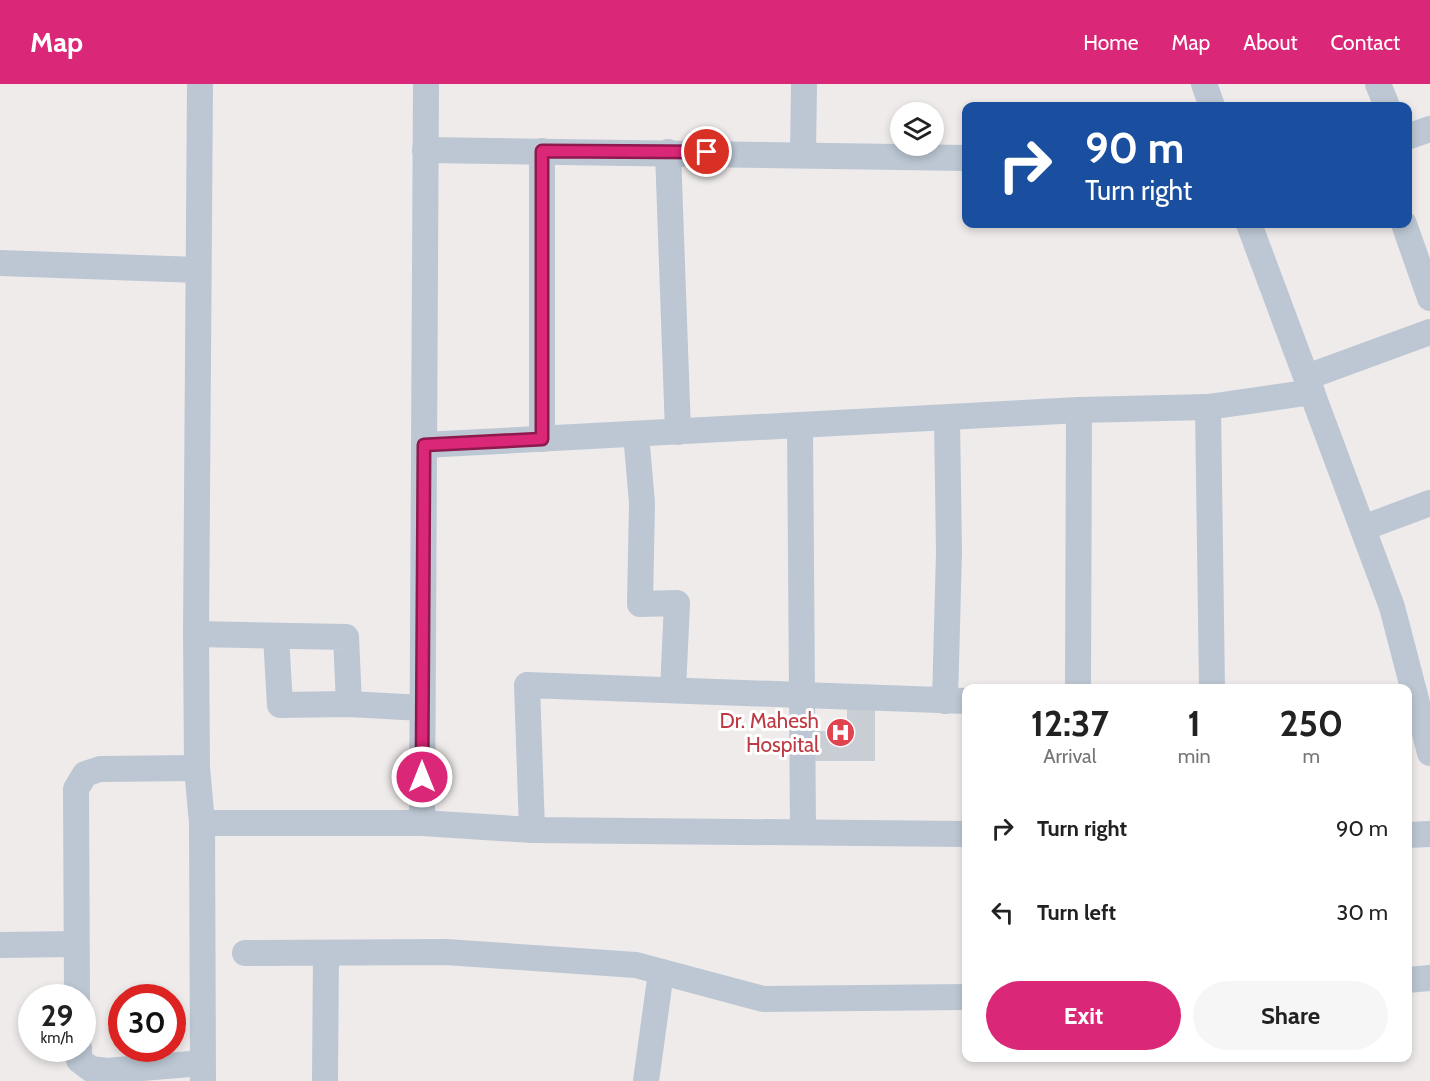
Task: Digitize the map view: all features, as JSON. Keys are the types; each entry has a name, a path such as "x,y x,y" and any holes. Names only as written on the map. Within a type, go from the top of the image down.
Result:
{"street":[{"path":"82,1062 91,1069 106,1071 203,1072 202,823 197,768 196,634 200,84"},
{"path":"422,823 426,84"},
{"path":"802,154 804,84"},
{"path":"1204,84 1211,102"},
{"path":"1378,84 1385,102"},
{"path":"1412,135 1430,129"},
{"path":"425,150 962,158"},
{"path":"542,151 542,439"},
{"path":"668,152 678,432"},
{"path":"1252,228 1392,607 1409,684"},
{"path":"1405,228 1430,298"},
{"path":"0,263 198,270"},
{"path":"424,445 947,419 1079,410 1208,407 1310,384 1430,332"},
{"path":"1208,407 1212,684"},
{"path":"1078,684 1079,410"},
{"path":"532,830 527,685 955,701 947,419"},
{"path":"800,426 803,832"},
{"path":"636,434 642,503 640,604 677,603 674,690"},
{"path":"1363,528 1430,503"},
{"path":"196,634 346,637 349,704"},
{"path":"276,636 280,705 349,704 422,708"},
{"path":"1412,696 1430,753"},
{"path":"77,984 76,789 85,774 100,769 197,768"},
{"path":"202,823 422,823 532,830 962,834"},
{"path":"1412,835 1430,834"},
{"path":"0,945 76,944"},
{"path":"245,953 446,952 636,965 763,999 962,997"},
{"path":"325,1081 326,953"},
{"path":"646,1081 661,972"},
{"path":"1412,980 1430,978"}],"building":[{"path":"847,704 875,704 875,761 814,761 814,731 847,731"}],"place":[{"name":"Dr. Mahesh Hospital","path":"840,732"}],"route":[{"path":"422,777 424,445 542,439 542,151 707,152"}]}
